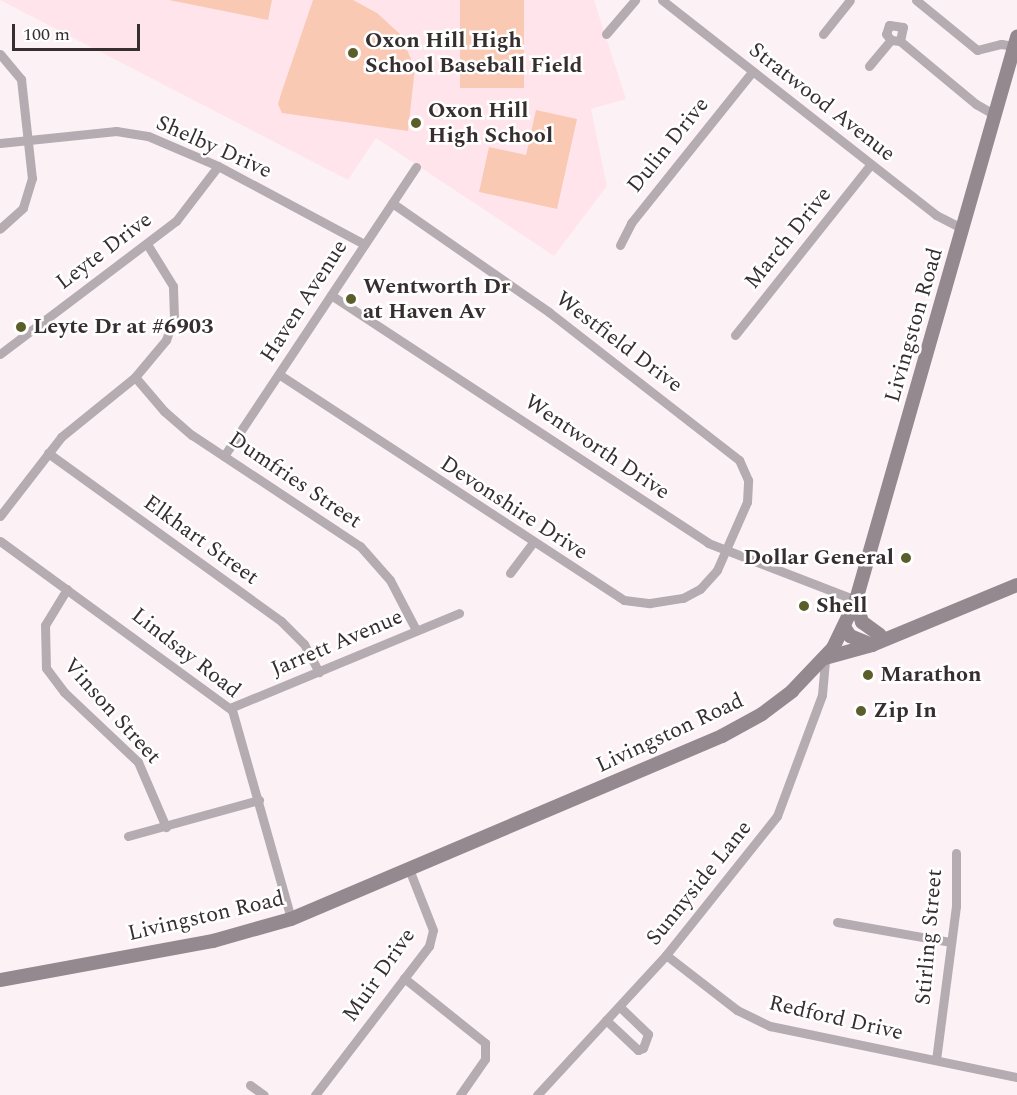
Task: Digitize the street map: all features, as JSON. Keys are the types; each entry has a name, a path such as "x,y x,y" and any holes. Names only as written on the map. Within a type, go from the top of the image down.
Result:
{"main road":[{"name":"Livingston Road","path":"0,980 213,940 291,919 743,726 792,691 825,658 844,627 856,600 1016,42"},
{"path":"825,658 1017,585"},
{"path":"856,600 862,622 880,639"},
{"path":"844,627 850,636 880,639"}],"street":[{"path":"606,34 635,0"},
{"name":"Stratwood Avenue","path":"662,0 870,165 936,215 963,229"},
{"path":"823,34 850,0"},
{"path":"916,0 977,50 1016,42"},
{"path":"869,66 895,40 976,104 995,115"},
{"path":"0,54 21,79 30,141 29,197 23,208 0,229"},
{"name":"Dulin Drive","path":"620,245 631,223 752,72"},
{"name":"Shelby Drive","path":"0,143 80,133 126,132 163,141 218,166 364,244"},
{"name":"March Drive","path":"735,335 870,165"},
{"name":"Leyte Drive","path":"0,354 147,244 184,213 218,166"},
{"name":"Haven Avenue","path":"224,456 280,375 416,167"},
{"name":"Westfield Drive","path":"392,203 549,312 735,456 747,477 749,489 728,552"},
{"path":"0,516 72,425 135,377 162,347 175,305 170,279 147,244"},
{"name":"Wentworth Drive","path":"331,295 708,543 856,600"},
{"name":"Devonshire Drive","path":"280,375 610,594 640,603 673,601 692,594 717,570 728,552"},
{"name":"Dumfries Street","path":"135,377 173,419 224,456 360,546 390,580 416,630"},
{"name":"Elkhart Street","path":"48,453 281,621 304,644 319,672"},
{"name":"Lindsay Road","path":"0,541 231,708 291,919"},
{"path":"510,573 532,543"},
{"name":"Vinson Street","path":"67,589 45,625 46,668 64,692 138,762 165,827"},
{"name":"Jarrett Avenue","path":"231,708 459,613"},
{"name":"Sunnyside Lane","path":"537,1095 666,955 777,816 822,695 825,658"},
{"path":"128,836 259,800"},
{"name":"Stirling Street","path":"936,1060 951,942 956,853"},
{"name":"Muir Drive","path":"315,1095 429,946 433,930 409,869"},
{"path":"837,922 951,942"},
{"name":"Redford Drive","path":"666,955 737,1010 770,1026 1017,1077"},
{"path":"404,978 485,1043 485,1059 460,1095"},
{"path":"606,1020 638,1050 643,1048 648,1034 620,1007"},
{"path":"250,1085 264,1095"}],"shaded area":[{"name":"Oxon Hill High School","path":"0,0 594,0 626,99 591,109 607,186 554,256 376,138 348,180"},
{"path":"169,0 272,0 268,20"},
{"name":"Oxon Hill High School Baseball Field","path":"313,0 353,0 377,13 400,34 415,68 408,131 282,113 278,104"},
{"path":"460,0 524,0 524,88 460,88"},
{"path":"536,110 577,119 557,209 479,192 489,147 526,155"}],"place":[{"name":"Oxon Hill High School Baseball Field","path":"353,53"},
{"name":"Oxon Hill High School","path":"416,123"},
{"name":"Wentworth Dr at Haven Av","path":"351,299"},
{"name":"Leyte Dr at #6903","path":"21,327"},
{"name":"Dollar General","path":"906,558"},
{"name":"Shell","path":"804,606"},
{"name":"Marathon","path":"868,675"},
{"name":"Zip In","path":"861,711"}]}
